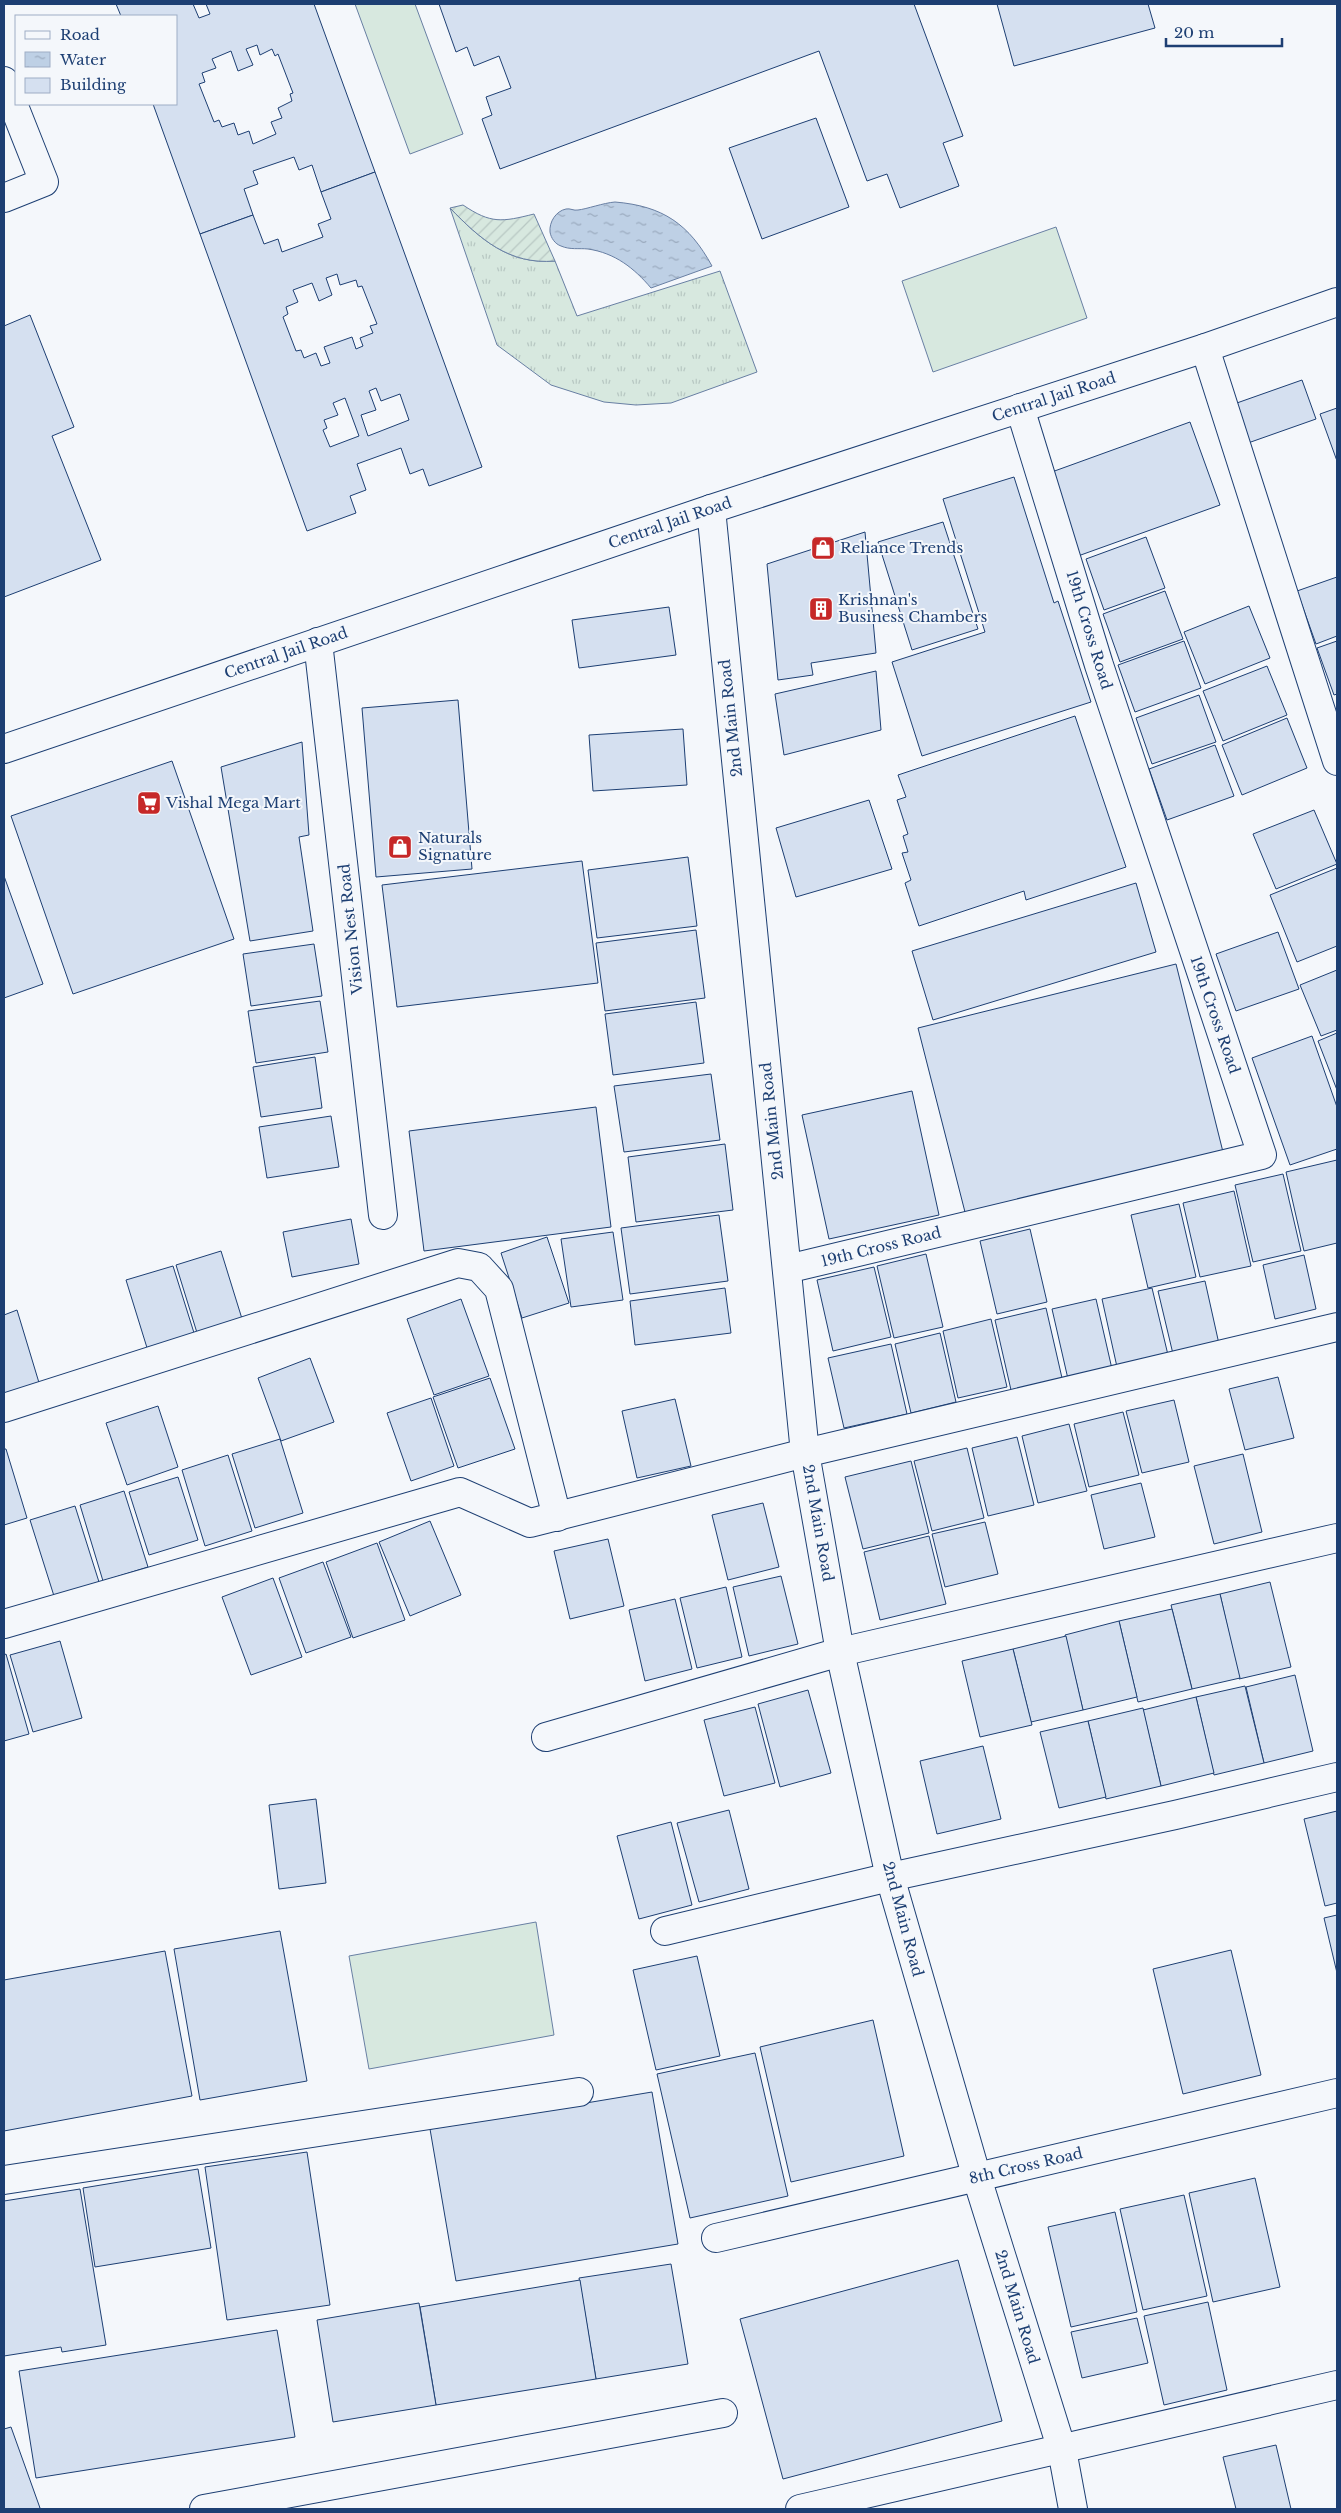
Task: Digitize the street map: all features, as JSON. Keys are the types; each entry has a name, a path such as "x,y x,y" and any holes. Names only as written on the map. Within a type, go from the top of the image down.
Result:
{"street":[{"path":"4,81 44,182 4,198"},
{"name":"Central Jail Road","path":"4,750 710,509 1205,348 1337,302"},
{"path":"1205,348 1337,761"},
{"name":"19th Cross Road","path":"787,1270 1262,1155 1099,665 1020,408"},
{"name":"2nd Main Road","path":"710,509 805,1453 840,1652 890,1877 976,2178 1062,2450 1073,2509"},
{"name":"Vision Nest Road","path":"318,642 383,1215"},
{"path":"4,1408 458,1263 479,1267 498,1288 557,1517"},
{"path":"4,1624 460,1492 530,1523 805,1453 1337,1327"},
{"path":"546,1737 840,1652 1337,1538"},
{"path":"665,1931 890,1877 1175,1816 1337,1778"},
{"path":"4,2180 578,2092"},
{"name":"8th Cross Road","path":"716,2238 1337,2093"},
{"path":"800,2509 1062,2450 1337,2384"},
{"path":"204,2509 723,2414"}],"green space":[{"path":"355,4 415,4 463,134 410,154"},
{"path":"463,205 481,216 497,220 513,219 534,214 555,261 523,259 496,248 473,230 450,208"},
{"path":"450,208 473,230 496,248 523,259 555,261 577,316 720,271 757,372 671,403 636,405 604,402 551,385 497,345"},
{"path":"1056,227 1087,318 933,372 902,281"},
{"path":"536,1922 554,2035 369,2069 349,1956"}],"water":[{"path":"615,202 647,208 673,220 694,239 712,266 651,288 631,268 607,254 588,249 564,247 552,239 550,232 551,224 562,210 578,210"}],"building":[{"path":"116,4 193,4 199,18 210,14 206,4 314,4 375,172 321,192 312,165 299,170 294,157 253,171 258,184 244,189 253,215 200,234 153,105 178,105 178,15 121,15","holes":["257,45 260,55 272,49 275,56 278,54 293,93 290,94 292,101 278,108 282,118 271,122 276,134 253,144 249,131 238,135 234,123 222,127 219,120 214,122 199,84 205,82 202,73 216,68 212,59 231,51 238,71 253,65 246,49"]},
{"path":"439,4 914,4 963,136 943,143 959,186 900,208 887,174 867,181 819,51 500,169 482,119 492,115 486,97 511,88 499,56 474,66 467,47 456,52"},
{"path":"997,4 1148,4 1155,28 1014,66"},
{"path":"816,118 849,207 762,239 729,148"},
{"path":"375,172 482,467 429,486 423,469 410,474 401,448 357,464 366,490 350,496 356,513 307,531 200,234 253,215 264,244 278,239 282,252 323,237 318,224 331,219 321,192","holes":["337,274 340,285 356,280 358,287 362,286 377,324 370,326 373,333 360,338 363,346 356,349 352,337 324,347 330,363 321,366 316,353 304,358 301,350 296,351 283,317 288,314 286,307 298,302 293,290 312,283 319,301 332,295 326,278","376,388 381,401 400,394 409,420 368,436 361,415 376,410 369,391","345,398 359,436 330,447 323,430 327,428 324,420 338,415 333,403"]},
{"path":"30,315 74,427 52,436 101,560 4,597 4,326"},
{"path":"1302,380 1316,419 1248,443 1234,404"},
{"path":"1337,408 1337,461 1320,414"},
{"path":"1190,422 1220,505 1078,556 1049,473"},
{"path":"1014,477 1054,603 1058,601 1091,702 922,756 892,662 985,632 943,499"},
{"path":"943,522 978,629 912,650 878,542"},
{"name":"Krishnan's Business Chambers","path":"865,532 876,653 811,663 813,675 778,680 767,564"},
{"path":"1146,537 1165,588 1104,610 1086,559"},
{"path":"1337,577 1337,636 1316,644 1297,591"},
{"path":"1165,591 1183,639 1120,662 1103,614"},
{"path":"1249,606 1270,658 1205,684 1184,632"},
{"path":"669,607 676,655 579,668 572,620"},
{"path":"1184,641 1201,688 1135,712 1118,665"},
{"path":"1337,641 1337,694 1334,695 1317,648"},
{"path":"1267,666 1287,715 1223,741 1203,691"},
{"path":"876,671 881,730 784,755 775,694"},
{"path":"1199,695 1216,742 1152,764 1136,718"},
{"path":"458,700 472,869 376,877 362,708"},
{"path":"1075,716 1126,867 1026,900 1024,891 919,926 905,883 911,880 902,853 908,852 903,836 908,834 897,800 906,797 898,775"},
{"path":"1287,718 1307,768 1242,795 1222,745"},
{"path":"683,729 687,785 593,791 589,735"},
{"path":"302,742 309,835 299,837 313,931 250,941 221,767"},
{"path":"1215,745 1234,796 1167,820 1149,769"},
{"path":"172,761 234,939 73,994 11,816"},
{"path":"869,800 892,869 796,897 776,828"},
{"path":"1314,810 1337,864 1276,889 1253,834"},
{"path":"688,857 697,926 597,938 588,870"},
{"path":"582,861 598,983 397,1007 382,885"},
{"path":"1337,868 1337,946 1297,962 1270,895"},
{"path":"4,876 43,984 4,998"},
{"path":"1136,883 1156,952 933,1020 912,951"},
{"path":"696,930 705,998 605,1011 596,943"},
{"path":"1278,932 1299,989 1236,1011 1216,954"},
{"path":"314,944 322,996 251,1006 243,954"},
{"path":"1176,964 1223,1152 966,1216 918,1028"},
{"path":"1337,970 1337,1030 1321,1036 1300,985"},
{"path":"320,1001 328,1052 256,1063 248,1011"},
{"path":"696,1002 704,1063 613,1075 605,1014"},
{"path":"1337,1033 1337,1090 1318,1041"},
{"path":"1312,1036 1337,1107 1337,1149 1290,1165 1252,1058"},
{"path":"315,1057 322,1108 261,1117 253,1067"},
{"path":"711,1074 720,1140 624,1152 614,1086"},
{"path":"912,1091 939,1215 829,1239 802,1115"},
{"path":"596,1107 611,1227 424,1251 409,1131"},
{"path":"331,1116 339,1167 267,1178 259,1127"},
{"path":"725,1144 733,1210 636,1222 628,1157"},
{"path":"1337,1160 1337,1243 1304,1251 1286,1172"},
{"path":"1283,1174 1301,1251 1253,1262 1235,1185"},
{"path":"1234,1191 1251,1266 1200,1277 1183,1203"},
{"path":"1179,1204 1196,1277 1148,1288 1131,1215"},
{"path":"719,1215 728,1281 630,1294 621,1228"},
{"path":"351,1219 359,1264 292,1277 283,1232"},
{"path":"1030,1229 1047,1302 997,1314 980,1241"},
{"path":"613,1232 623,1300 571,1307 561,1239"},
{"path":"547,1237 569,1303 522,1318 501,1253"},
{"path":"221,1251 243,1322 198,1336 176,1265"},
{"path":"926,1254 943,1327 894,1338 877,1266"},
{"path":"1304,1255 1316,1309 1275,1319 1263,1265"},
{"path":"173,1266 195,1336 148,1351 126,1280"},
{"path":"874,1267 891,1337 833,1351 817,1280"},
{"path":"1205,1281 1219,1344 1173,1354 1158,1291"},
{"path":"725,1288 731,1333 635,1345 630,1301"},
{"path":"1152,1288 1168,1355 1117,1367 1102,1299"},
{"path":"461,1299 489,1376 434,1395 407,1319"},
{"path":"1096,1299 1112,1369 1068,1379 1052,1309"},
{"path":"1046,1308 1062,1378 1011,1390 995,1320"},
{"path":"17,1310 40,1386 4,1397 4,1315"},
{"path":"991,1319 1007,1387 958,1398 943,1331"},
{"path":"940,1333 956,1402 911,1413 895,1344"},
{"path":"891,1344 907,1414 844,1428 828,1358"},
{"path":"310,1358 334,1422 281,1441 258,1378"},
{"path":"1278,1377 1294,1438 1245,1450 1229,1389"},
{"path":"490,1378 515,1449 458,1468 433,1397"},
{"path":"431,1398 454,1466 411,1481 387,1413"},
{"path":"675,1399 691,1466 637,1478 622,1411"},
{"path":"1174,1400 1189,1462 1142,1473 1126,1411"},
{"path":"158,1406 178,1467 127,1485 106,1423"},
{"path":"1123,1412 1139,1475 1089,1487 1074,1424"},
{"path":"1069,1424 1087,1491 1038,1503 1022,1436"},
{"path":"1017,1437 1034,1505 988,1516 972,1448"},
{"path":"280,1439 303,1513 255,1528 232,1454"},
{"path":"967,1448 984,1518 932,1531 914,1461"},
{"path":"4,1449 6,1449 27,1518 4,1525"},
{"path":"1243,1454 1262,1532 1214,1544 1194,1466"},
{"path":"228,1455 252,1531 205,1546 182,1470"},
{"path":"911,1461 929,1533 863,1549 845,1477"},
{"path":"178,1477 198,1540 149,1555 129,1492"},
{"path":"1141,1483 1155,1537 1104,1549 1091,1495"},
{"path":"124,1491 148,1567 103,1581 80,1505"},
{"path":"763,1503 779,1567 728,1580 712,1515"},
{"path":"75,1506 99,1582 54,1596 30,1520"},
{"path":"430,1521 461,1595 410,1616 379,1542"},
{"path":"985,1522 998,1574 945,1587 932,1534"},
{"path":"929,1536 946,1604 880,1620 864,1552"},
{"path":"608,1539 624,1606 570,1619 554,1551"},
{"path":"377,1543 405,1620 353,1638 326,1562"},
{"path":"323,1562 351,1637 306,1653 279,1578"},
{"path":"781,1576 798,1644 749,1656 733,1587"},
{"path":"273,1578 302,1657 251,1675 222,1597"},
{"path":"1270,1582 1291,1667 1239,1679 1220,1594"},
{"path":"726,1587 742,1657 697,1668 680,1598"},
{"path":"1220,1594 1240,1678 1192,1689 1171,1605"},
{"path":"675,1599 692,1669 645,1681 629,1610"},
{"path":"1172,1609 1192,1689 1138,1702 1119,1621"},
{"path":"1119,1621 1137,1697 1083,1710 1065,1635"},
{"path":"1066,1636 1083,1710 1031,1722 1013,1649"},
{"path":"60,1641 82,1718 33,1732 10,1655"},
{"path":"1013,1649 1032,1725 980,1737 962,1661"},
{"path":"6,1654 29,1734 4,1741 4,1655"},
{"path":"1295,1675 1313,1751 1264,1763 1246,1687"},
{"path":"1245,1686 1264,1763 1214,1775 1196,1697"},
{"path":"808,1690 831,1773 780,1787 758,1704"},
{"path":"1196,1697 1214,1773 1161,1786 1143,1710"},
{"path":"755,1707 775,1783 724,1796 704,1720"},
{"path":"1143,1708 1161,1786 1106,1799 1088,1721"},
{"path":"1088,1721 1106,1797 1059,1808 1040,1732"},
{"path":"983,1746 1001,1819 937,1834 920,1761"},
{"path":"316,1799 326,1883 279,1889 269,1805"},
{"path":"729,1810 749,1889 699,1902 677,1823"},
{"path":"1337,1811 1337,1903 1325,1906 1304,1819"},
{"path":"671,1822 692,1905 639,1919 617,1836"},
{"path":"1337,1915 1337,1973 1324,1918"},
{"path":"280,1931 307,2081 200,2100 174,1949"},
{"path":"1231,1950 1261,2075 1183,2094 1153,1969"},
{"path":"165,1951 192,2096 4,2131 4,1980"},
{"path":"697,1956 720,2056 656,2070 633,1970"},
{"path":"873,2020 904,2156 791,2182 760,2047"},
{"path":"755,2053 788,2196 690,2218 657,2074"},
{"path":"652,2092 678,2244 456,2281 430,2129"},
{"path":"307,2152 330,2305 227,2320 205,2167"},
{"path":"198,2169 211,2248 95,2267 83,2188"},
{"path":"1255,2178 1280,2287 1213,2302 1189,2193"},
{"path":"80,2189 106,2345 62,2352 61,2347 4,2356 4,2201"},
{"path":"1184,2195 1207,2296 1143,2310 1120,2209"},
{"path":"1115,2212 1137,2312 1071,2327 1048,2227"},
{"path":"958,2260 1002,2421 783,2479 740,2319"},
{"path":"671,2264 688,2364 596,2379 579,2278"},
{"path":"580,2280 596,2379 436,2405 420,2307"},
{"path":"1208,2302 1227,2390 1164,2405 1144,2316"},
{"path":"419,2303 436,2405 333,2422 317,2320"},
{"path":"1137,2318 1148,2363 1082,2378 1071,2332"},
{"path":"277,2330 295,2437 36,2478 19,2371"},
{"path":"11,2427 40,2508 4,2509 4,2429"},
{"path":"1276,2445 1291,2509 1236,2509 1223,2457"}],"place":[{"name":"Reliance Trends","path":"823,548"},
{"name":"Krishnan's Business Chambers","path":"821,609"},
{"name":"Vishal Mega Mart","path":"149,803"},
{"name":"Naturals Signature","path":"400,847"}]}
